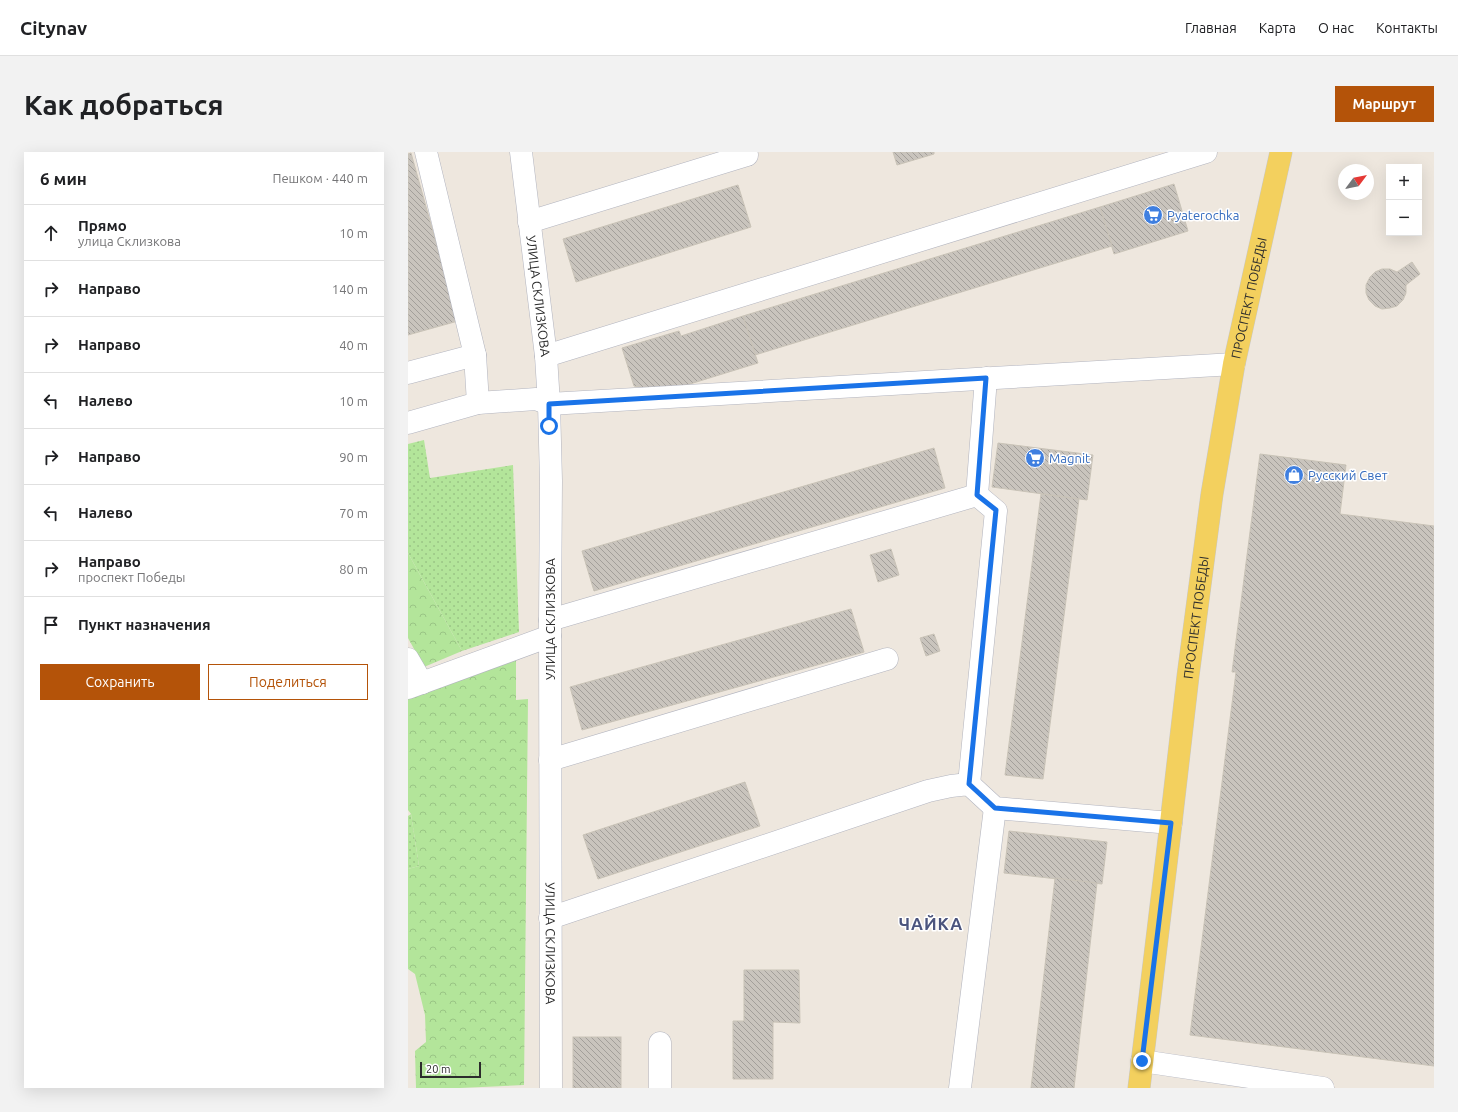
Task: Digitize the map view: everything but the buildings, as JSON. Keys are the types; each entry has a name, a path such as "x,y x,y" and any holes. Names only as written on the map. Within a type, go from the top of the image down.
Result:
{"main road":[{"name":"ПРОСПЕКТ ПОБЕДЫ","path":"1138,1088 1188,676 1210,510 1234,364 1281,152"}],"street":[{"path":"426,152 475,355 478,403"},
{"name":"УЛИЦА СКЛИЗКОВА","path":"521,152 546,356 549,404 551,481 551,1088"},
{"path":"546,356 1206,152"},
{"path":"529,222 748,155"},
{"path":"408,373 475,355"},
{"path":"408,423 478,403 536,399 549,404 1234,364"},
{"path":"977,495 986,378"},
{"path":"408,659 415,685 550,628 977,495"},
{"path":"969,784 996,510 977,495"},
{"path":"550,760 887,659"},
{"path":"550,918 928,791 951,786 969,784 995,808 1171,823"},
{"path":"960,1088 995,808"},
{"path":"660,1044 660,1088"},
{"path":"1142,1061 1323,1088"}],"green space":[{"path":"424,440 430,478 513,465 519,632 462,651 408,553 408,444"},
{"path":"408,553 462,651 424,667 408,638"},
{"path":"516,654 516,700 528,699 524,1085 460,1088 416,1088 415,1051 426,1042 425,1015 415,974 408,969 408,869 419,866 411,814 408,810 408,696"},
{"path":"411,814 419,866 408,869 408,816"}],"place":[{"name":"Pyaterochka","path":"1153,215"},
{"name":"Magnit","path":"1035,458"},
{"name":"Русский Свет","path":"1294,475"}],"district":[{"name":"ЧАЙКА","path":"931,924"}],"route":[{"path":"549,426 549,404 986,378 977,495 996,510 969,784 995,808 1171,823 1142,1061"}]}
